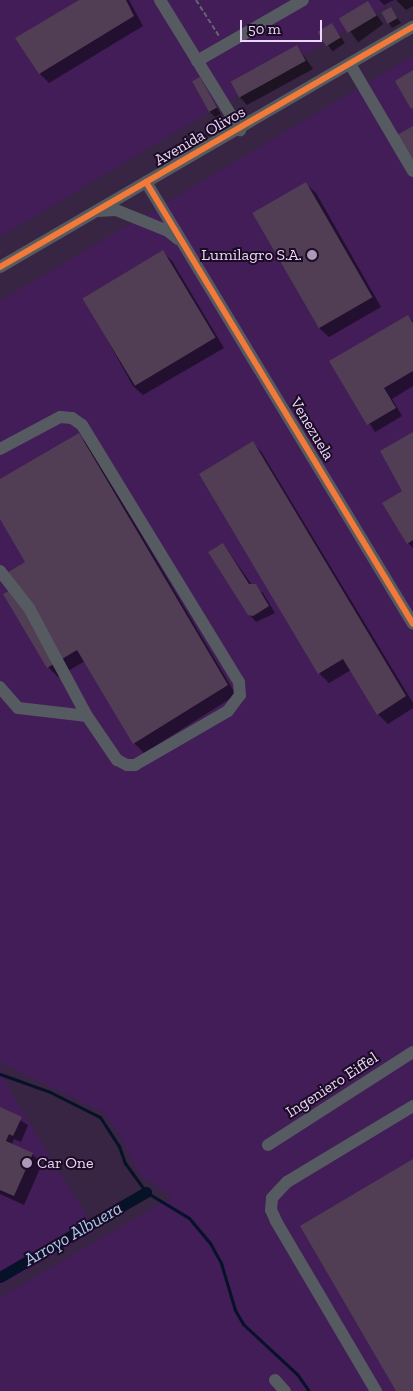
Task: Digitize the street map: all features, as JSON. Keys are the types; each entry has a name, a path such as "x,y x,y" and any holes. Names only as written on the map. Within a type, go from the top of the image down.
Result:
{"street":[{"path":"160,0 240,130"},
{"path":"197,61 302,0"},
{"name":"Avenida Olivos","path":"0,267 93,212 240,130 413,27"},
{"path":"350,64 413,171"},
{"name":"Venezuela","path":"146,182 408,605 413,624"},
{"path":"93,212 116,210 168,230 187,247"},
{"path":"0,448 60,417 72,418 82,425 239,682 240,695 228,711 134,765 117,760 87,716 29,608 0,571"},
{"path":"0,687 18,708 87,716"},
{"name":"Ingeniero Eiffel","path":"268,1145 413,1052"},
{"path":"376,1391 276,1221 271,1210 272,1198 287,1182 413,1106"},
{"path":"275,1380 285,1391"}],"path":[{"path":"196,0 226,44"}],"shaded area":[{"path":"0,0 397,0 0,237"},
{"path":"413,56 413,1391 0,1391 0,1297 172,1197 139,1174 120,1135 102,1112 0,1062 0,301"},
{"name":"Car One","path":"0,1067 13,1096 96,1231 0,1286"}],"building":[{"path":"79,0 126,0 134,16 39,74 15,38"},
{"path":"368,1 377,16 348,33 339,19"},
{"path":"391,7 397,18 388,24 381,12"},
{"path":"332,23 341,38 326,46 317,32"},
{"path":"297,45 306,61 239,98 231,82"},
{"path":"413,70 413,108 411,109 395,81"},
{"path":"200,77 217,108 209,112 192,81"},
{"path":"413,126 413,164 397,135"},
{"name":"Lumilagro S.A.","path":"306,182 372,297 319,328 252,213"},
{"path":"163,250 216,337 135,386 82,298"},
{"path":"408,315 413,323 413,371 384,388 396,408 367,425 329,361"},
{"path":"413,432 413,540 407,544 382,503 402,491 380,451"},
{"path":"79,433 228,685 133,744 77,650 47,668 3,594 9,591 0,577 25,562 0,519 0,479"},
{"path":"253,441 406,696 377,715 343,659 318,674 199,474"},
{"path":"223,543 249,584 256,584 269,606 253,616 248,615 208,552"},
{"path":"0,1107 22,1117 13,1136 9,1134 6,1141 33,1153 14,1196 0,1190"},
{"path":"413,1159 413,1391 396,1391 300,1226"}],"waterway":[{"path":"0,1074 50,1092 100,1117 119,1146 125,1163 146,1192 189,1218 210,1243 221,1263 235,1310 243,1324 297,1374 309,1391"},
{"name":"Arroyo Albuera","path":"0,1277 146,1192"}],"cycle path":[{"path":"0,267 413,27"},
{"path":"146,182 413,624"}],"place":[{"name":"Lumilagro S.A.","path":"312,255"},
{"name":"Car One","path":"27,1163"}]}
